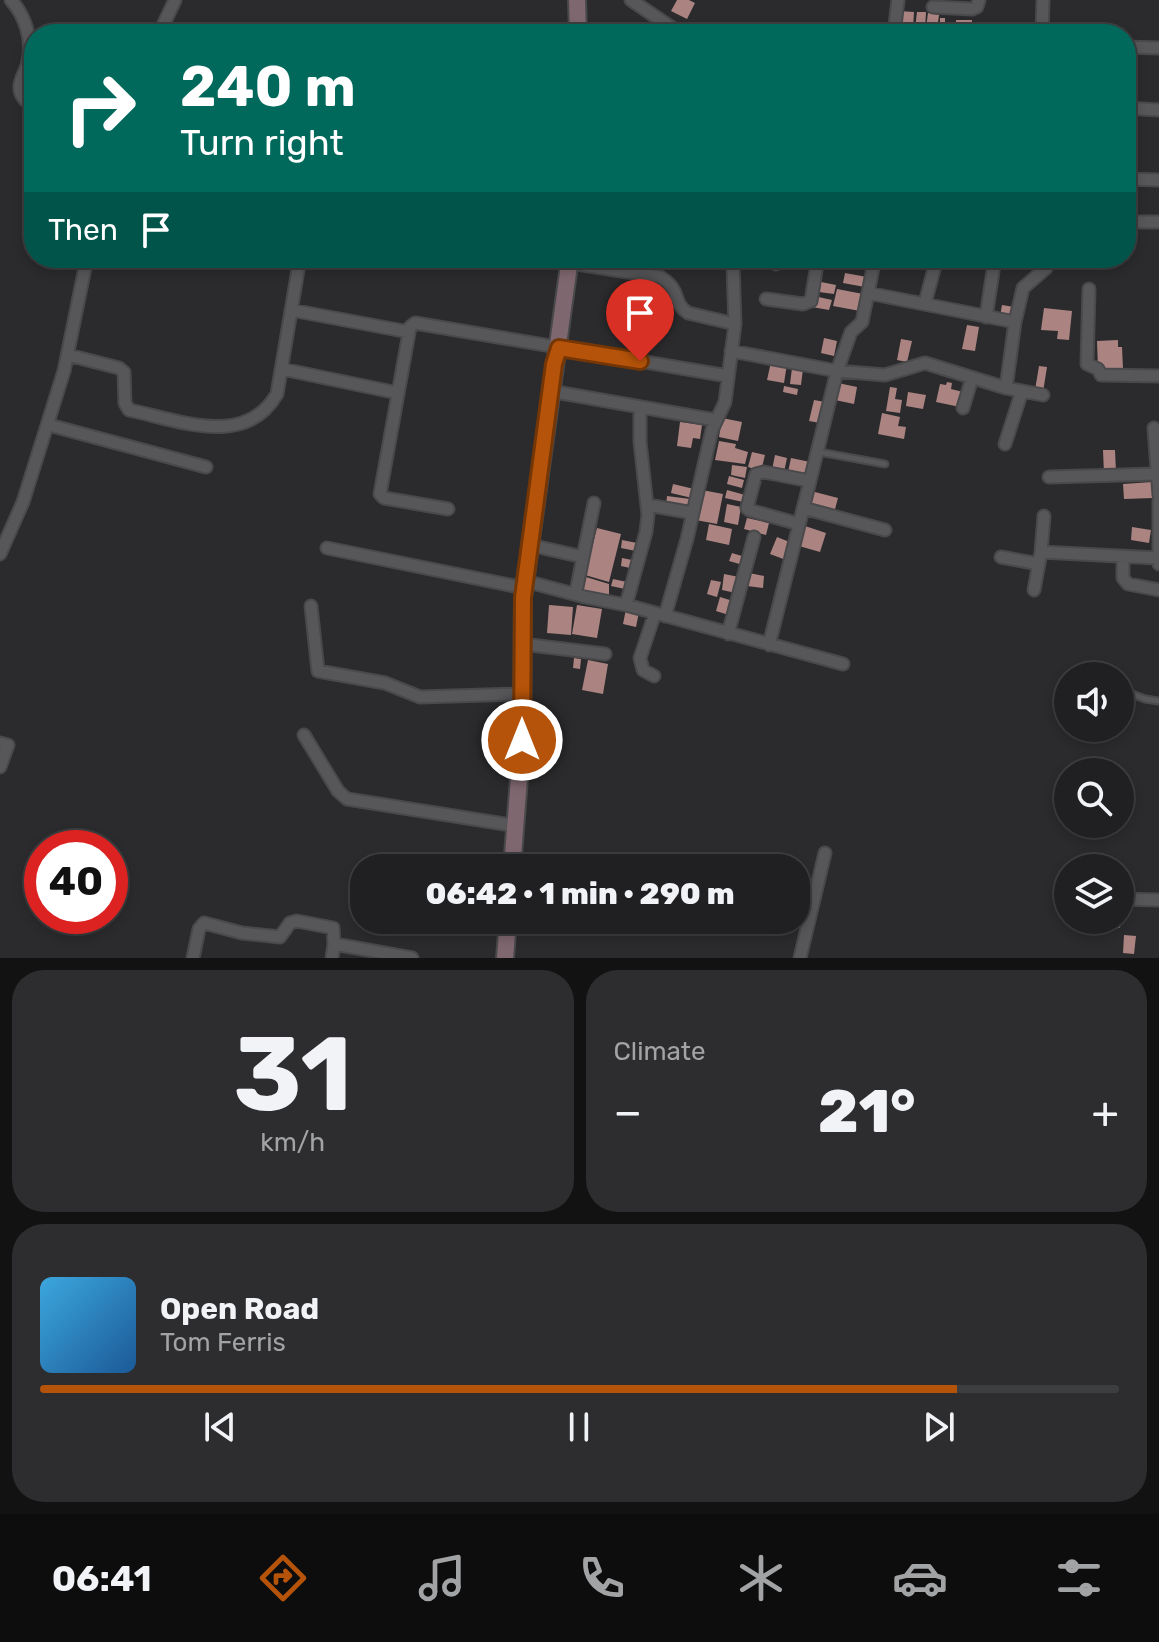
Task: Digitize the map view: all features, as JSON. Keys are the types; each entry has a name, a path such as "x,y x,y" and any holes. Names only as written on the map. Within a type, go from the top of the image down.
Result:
{"street":[{"path":"11,0 26,24"},
{"path":"164,24 175,0"},
{"path":"577,0 578,24"},
{"path":"631,0 666,24"},
{"path":"895,24 898,0"},
{"path":"933,7 972,9 977,7 979,0"},
{"path":"1042,24 1043,0"},
{"path":"1136,47 1159,48"},
{"path":"24,75 20,92 24,96"},
{"path":"1136,109 1159,110"},
{"path":"1136,179 1159,180"},
{"path":"1136,222 1159,222"},
{"path":"0,554 23,502 49,425 68,355 85,268"},
{"path":"68,355 124,372 125,403 129,410 214,428 247,423 268,409 277,394 298,268"},
{"path":"514,854 524,585 569,268"},
{"path":"612,268 660,277 672,284 681,309 735,324"},
{"path":"654,676 643,670 640,658 660,614 693,513 715,420 725,402 735,324 733,268"},
{"path":"766,299 803,304 811,301 816,268"},
{"path":"769,645 837,371 847,340 862,322 873,268"},
{"path":"925,303 934,268"},
{"path":"986,317 993,268"},
{"path":"1006,388 1023,288 1046,268"},
{"path":"1089,289 1087,364 1098,369 1101,375 1159,376"},
{"path":"868,293 1015,322"},
{"path":"291,310 409,332"},
{"path":"448,509 384,498 380,494 410,327 419,323 728,376"},
{"path":"731,351 837,371 885,375 925,363 1006,388 1043,395"},
{"path":"282,369 398,393"},
{"path":"963,408 972,378"},
{"path":"550,391 715,420"},
{"path":"1005,444 1022,391"},
{"path":"626,605 646,532 648,505 640,442 640,407"},
{"path":"49,425 206,467"},
{"path":"1001,557 1123,557 1158,561 1159,498 1154,428"},
{"path":"799,524 753,513 747,508 756,474 760,472 810,481"},
{"path":"1049,477 1158,481"},
{"path":"577,587 594,503"},
{"path":"648,505 693,513"},
{"path":"803,508 885,530"},
{"path":"1034,590 1044,516"},
{"path":"728,634 754,537"},
{"path":"530,545 583,557"},
{"path":"327,548 626,605 843,664"},
{"path":"1123,557 1123,578 1128,584 1159,590"},
{"path":"311,606 318,671 385,683 420,697 522,694"},
{"path":"522,644 605,654"},
{"path":"304,735 338,791 347,799 517,826"},
{"path":"0,743 8,745 0,767"},
{"path":"800,958 825,853"},
{"path":"1134,899 1159,900"},
{"path":"193,958 199,929 204,923 242,933 280,937 290,923 297,921 333,928 332,958"},
{"path":"505,958 507,934"},
{"path":"334,944 412,958"}],"lane":[{"path":"818,452 885,464"},
{"path":"1134,695 1159,701"}],"building":[{"path":"677,0 695,3 687,19 671,11"},
{"path":"899,11 914,12 913,24 898,24"},
{"path":"917,12 926,12 925,24 916,24"},
{"path":"928,13 939,15 938,24 927,24"},
{"path":"956,20 972,20 972,24 956,24"},
{"path":"845,273 867,277 865,287 843,283"},
{"path":"821,282 836,285 834,294 819,292"},
{"path":"837,289 863,294 860,311 833,306"},
{"path":"814,296 832,300 829,310 812,307"},
{"path":"1002,305 1014,307 1012,318 1000,316"},
{"path":"1044,308 1072,311 1069,340 1057,339 1058,331 1041,330"},
{"path":"967,325 979,327 975,351 962,349"},
{"path":"824,338 837,341 834,356 821,353"},
{"path":"901,339 912,341 907,362 897,360"},
{"path":"1118,340 1118,347 1122,347 1123,369 1098,369 1097,341"},
{"path":"771,362 787,364 784,383 767,380"},
{"path":"1039,366 1047,367 1043,392 1035,390"},
{"path":"792,368 803,369 801,385 790,384"},
{"path":"947,382 952,383 951,389 963,392 960,407 936,402 940,384 946,385"},
{"path":"838,383 857,387 854,404 835,400"},
{"path":"784,386 798,389 797,395 783,392"},
{"path":"890,387 897,388 895,399 902,400 900,413 886,411"},
{"path":"908,392 926,395 923,409 906,406"},
{"path":"814,400 825,402 820,423 809,421"},
{"path":"882,413 900,417 898,426 906,427 904,439 878,434"},
{"path":"722,418 742,422 738,441 719,437"},
{"path":"680,422 702,425 700,439 693,438 691,448 677,446"},
{"path":"719,441 736,444 735,448 748,452 745,464 715,460"},
{"path":"1103,450 1115,450 1116,473 1104,474"},
{"path":"752,452 765,455 761,471 748,467"},
{"path":"775,455 787,458 784,472 772,470"},
{"path":"791,458 810,462 807,477 788,472"},
{"path":"732,465 747,467 745,478 731,475"},
{"path":"729,476 744,480 742,488 727,484"},
{"path":"1152,482 1153,498 1124,499 1123,484"},
{"path":"673,484 694,489 692,498 671,493"},
{"path":"702,490 723,494 717,524 696,520"},
{"path":"727,490 745,495 743,502 725,498"},
{"path":"811,491 838,498 834,513 807,506"},
{"path":"667,496 690,499 690,508 666,506"},
{"path":"727,504 741,507 738,525 724,522"},
{"path":"747,518 769,523 766,535 744,529"},
{"path":"709,524 732,529 729,545 706,540"},
{"path":"805,526 826,533 820,552 799,546"},
{"path":"1132,527 1151,530 1149,543 1131,540"},
{"path":"597,528 621,534 609,582 585,575"},
{"path":"777,537 792,543 786,560 770,554"},
{"path":"622,540 637,543 636,551 621,548"},
{"path":"732,553 745,557 743,565 729,561"},
{"path":"622,558 632,560 630,568 621,566"},
{"path":"749,573 764,576 763,588 747,586"},
{"path":"724,574 739,577 736,593 722,590"},
{"path":"586,577 609,584 609,599 582,590"},
{"path":"613,579 627,582 625,589 611,586"},
{"path":"711,580 721,582 717,597 707,594"},
{"path":"720,597 733,601 729,615 716,611"},
{"path":"549,605 573,607 571,635 547,633"},
{"path":"577,605 602,609 597,638 572,634"},
{"path":"626,609 639,612 636,627 623,624"},
{"path":"574,658 581,659 580,669 573,668"},
{"path":"588,660 608,664 603,694 582,690"},
{"path":"1124,935 1136,936 1134,954 1123,953"}],"route":[{"path":"522,740 523,597 554,364 559,348 640,361"}]}
